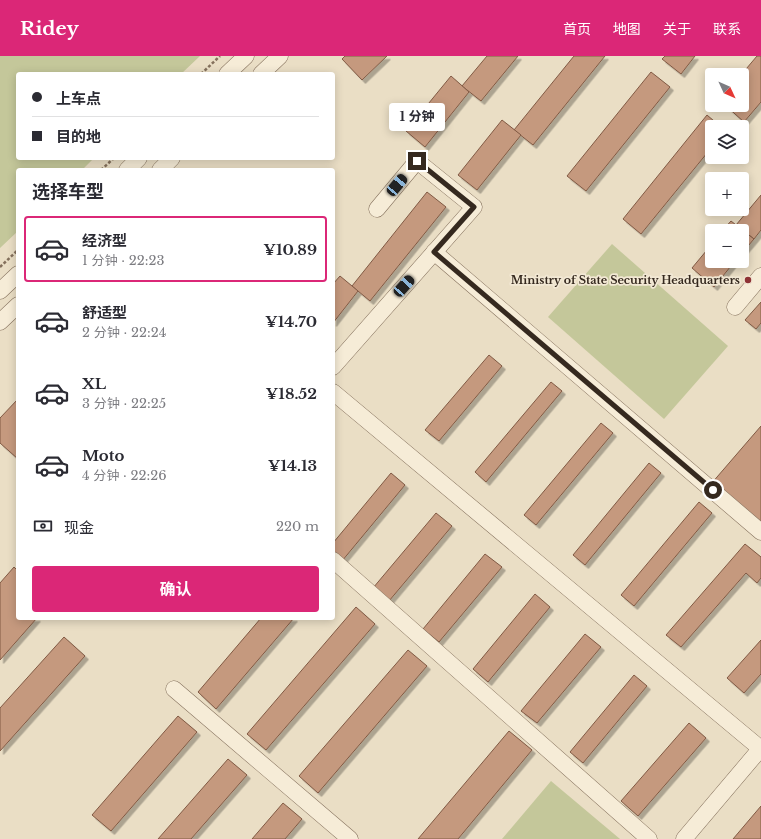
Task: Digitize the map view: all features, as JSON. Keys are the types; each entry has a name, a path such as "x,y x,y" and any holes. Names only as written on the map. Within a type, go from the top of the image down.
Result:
{"street":[{"path":"229,72 246,56"},
{"path":"263,72 280,56"},
{"path":"129,168 137,160"},
{"path":"162,168 170,160"},
{"path":"335,365 474,207 417,161 376,209"},
{"path":"434,252 761,532"},
{"path":"0,291 16,276"},
{"path":"735,307 761,276"},
{"path":"0,322 16,307"},
{"path":"335,394 761,749 684,839"},
{"path":"335,562 650,839"},
{"path":"174,690 350,839"}],"path":[{"path":"203,72 220,56"},
{"path":"103,168 112,160"},
{"path":"0,267 16,252"}],"green space":[{"path":"0,56 200,56 183,72 16,72 16,160 92,160 84,168 16,168 16,233 0,248"},
{"path":"612,244 728,346 664,419 548,317"},
{"path":"551,781 620,839 502,839"}],"building":[{"path":"345,56 387,56 362,80 342,59"},
{"path":"487,56 518,56 481,101 462,86"},
{"path":"574,56 605,56 533,145 514,130"},
{"path":"665,56 695,56 681,74 662,59"},
{"path":"757,56 761,56 761,102 746,120 742,120 733,112 749,112 749,68 747,68"},
{"path":"651,72 670,87 586,191 567,176"},
{"path":"451,76 469,92 425,147 406,131"},
{"path":"707,115 713,120 705,120 705,156 641,234 623,219"},
{"path":"502,120 521,135 477,190 458,175"},
{"path":"427,192 446,207 370,301 352,286"},
{"path":"761,195 761,230 754,239 749,235 749,224 737,224 744,216 749,216 749,209"},
{"path":"749,235 754,239 749,245"},
{"path":"705,252 705,268 729,268 714,287 692,268"},
{"path":"340,276 358,291 335,320 335,282"},
{"path":"761,302 761,323 756,329 745,320"},
{"path":"489,355 502,366 439,441 425,430"},
{"path":"551,382 562,391 486,482 475,472"},
{"path":"16,401 16,457 0,443 0,418"},
{"path":"601,423 613,433 536,525 524,515"},
{"path":"761,426 761,527 711,484"},
{"path":"649,463 661,473 585,565 573,555"},
{"path":"391,473 405,485 342,561 335,555 335,541"},
{"path":"699,502 712,513 634,606 621,595"},
{"path":"436,513 452,526 389,601 373,588"},
{"path":"745,544 761,557 761,578 757,583 746,573 681,647 666,635"},
{"path":"485,554 502,567 439,642 423,629"},
{"path":"14,567 16,569 16,620 35,620 0,660 0,583"},
{"path":"535,594 550,607 488,682 473,669"},
{"path":"356,607 375,624 266,750 247,734"},
{"path":"259,620 292,620 216,709 198,692"},
{"path":"585,634 601,647 537,723 521,711"},
{"path":"64,637 85,656 0,751 0,708"},
{"path":"761,640 761,674 744,693 727,678"},
{"path":"408,650 427,666 318,793 299,776"},
{"path":"634,675 647,686 583,763 570,752"},
{"path":"178,716 197,732 111,831 92,815"},
{"path":"689,723 706,738 638,816 621,801"},
{"path":"509,731 532,750 458,839 418,839"},
{"path":"228,759 247,775 191,839 158,839"},
{"path":"283,803 302,819 285,839 252,839"},
{"path":"761,806 761,839 733,839"}],"place":[{"name":"Ministry of State Security Headquarters","path":"748,280"}],"route":[{"path":"417,161 474,207 434,252 713,490"}]}
